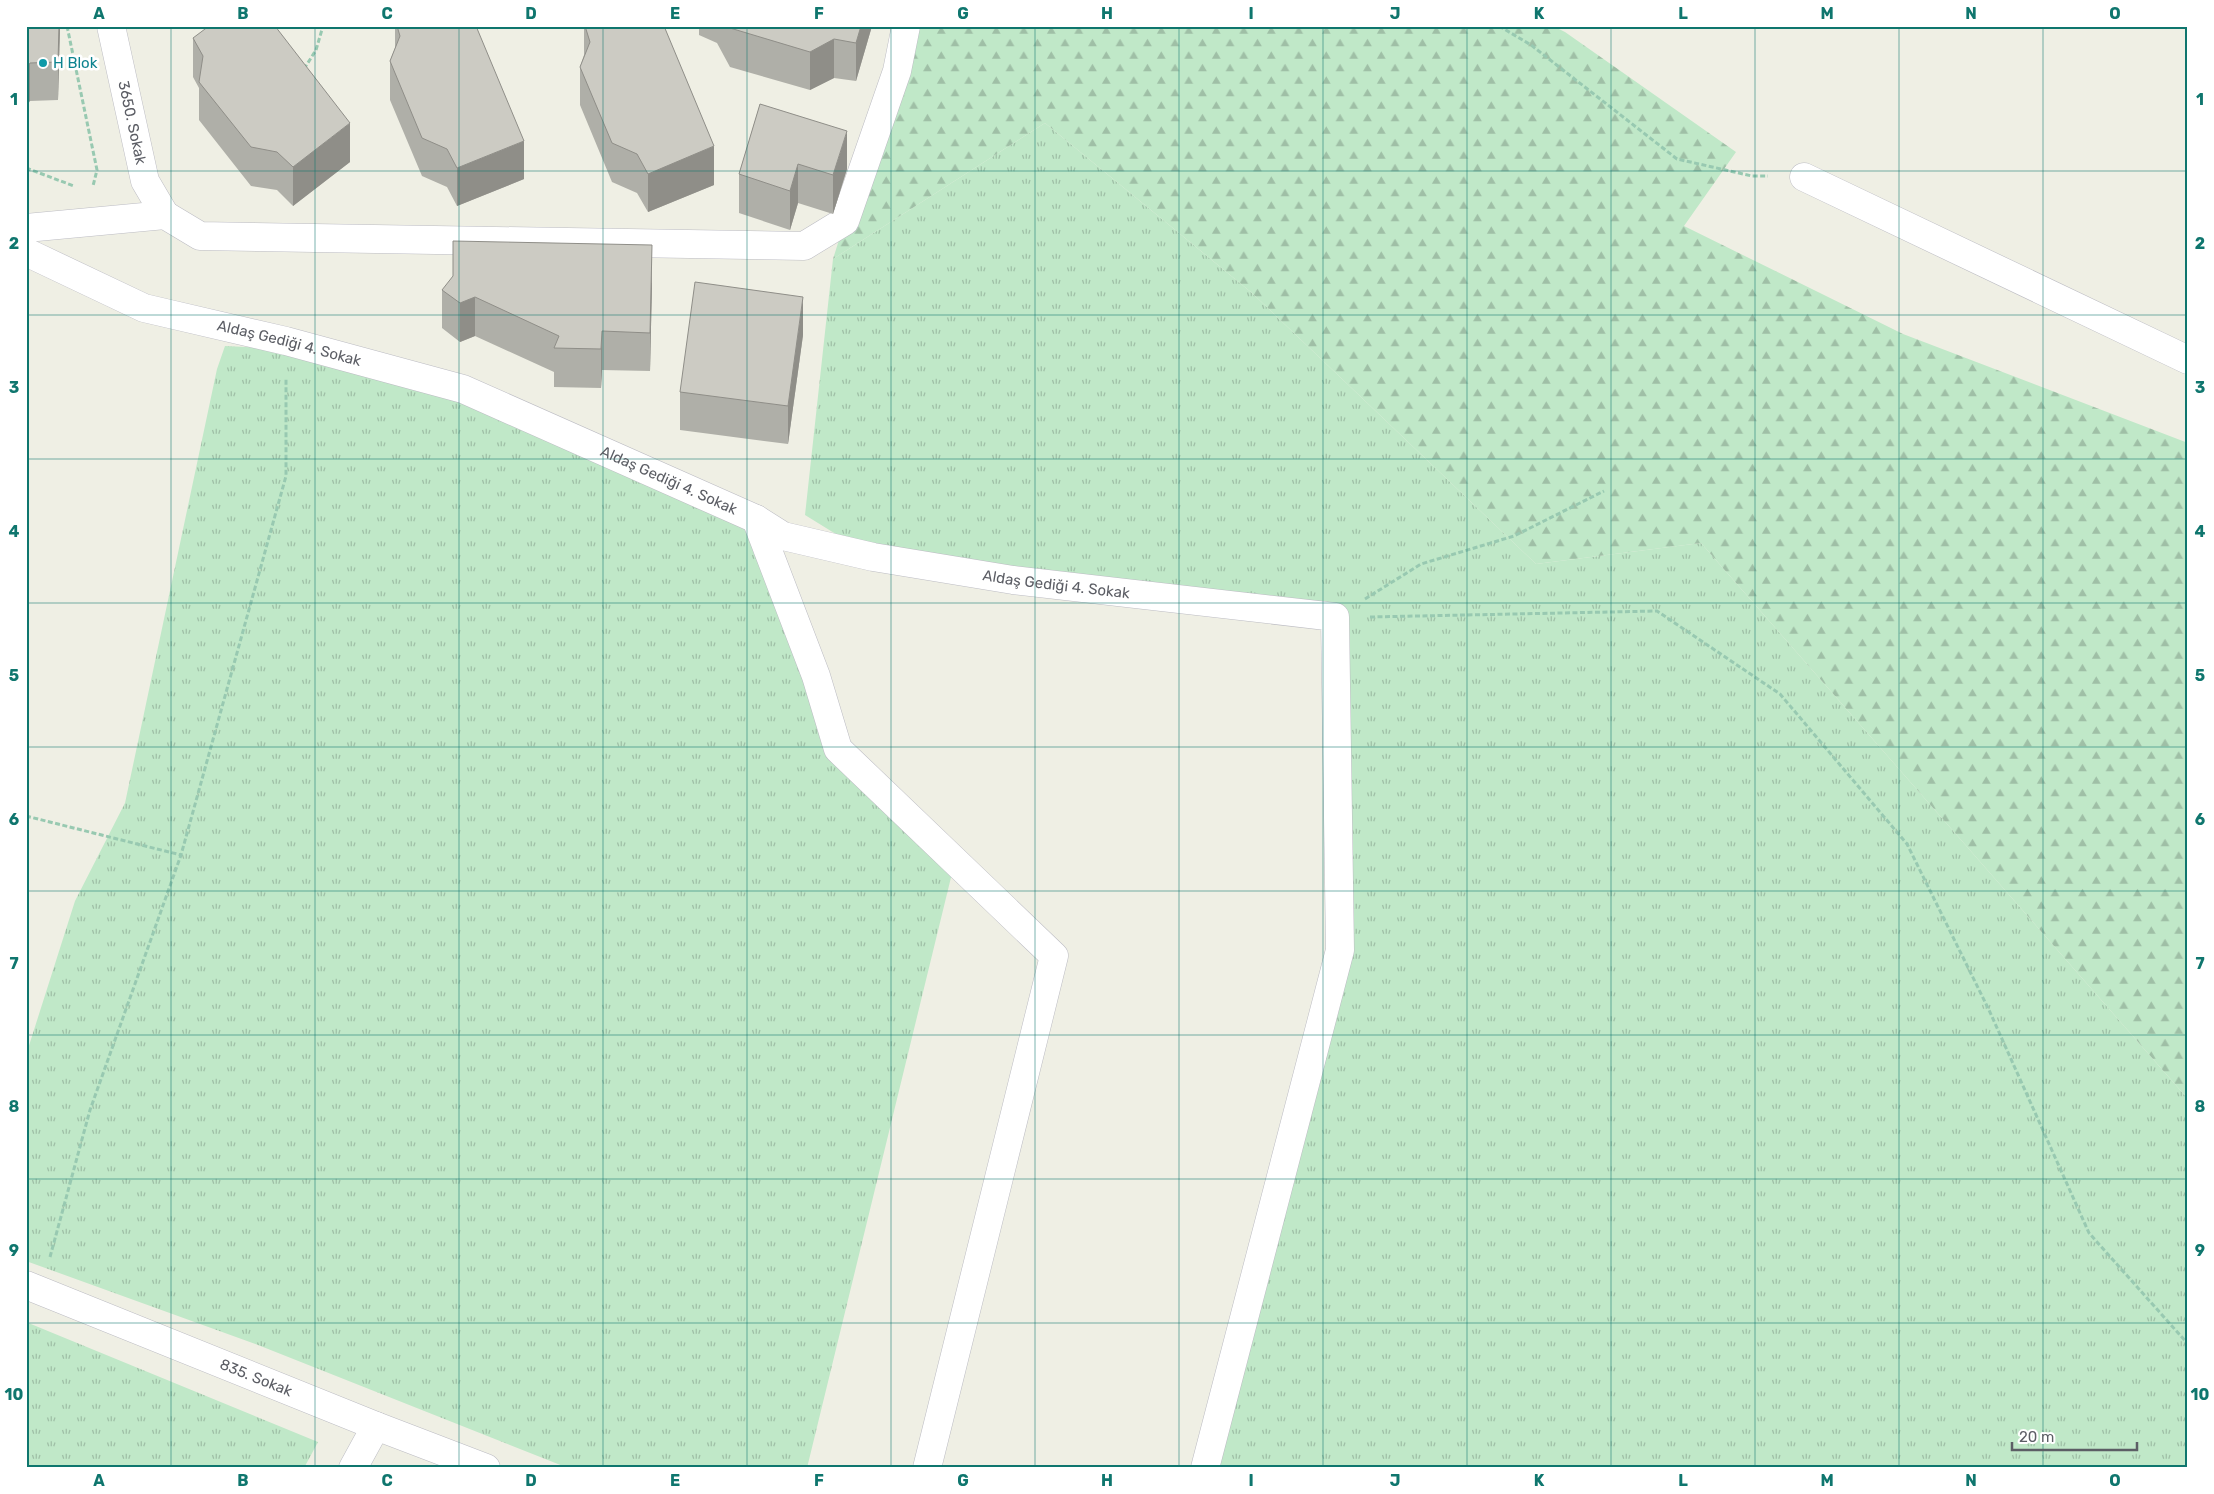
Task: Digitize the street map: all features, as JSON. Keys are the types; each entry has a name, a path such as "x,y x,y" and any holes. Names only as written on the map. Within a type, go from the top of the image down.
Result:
{"street":[{"name":"3650. Sokak","path":"111,26 145,181 165,215"},
{"path":"26,228 165,215 200,236 804,246 845,221 897,71 906,26"},
{"path":"1804,177 2188,360"},
{"name":"Aldaş Gediği 4. Sokak","path":"26,252 144,308 286,340 464,389 756,519 783,536 874,557 1013,580 1335,618"},
{"path":"756,519 816,676 838,749 1054,956 927,1468"},
{"path":"1205,1468 1340,950 1335,618"},
{"name":"835. Sokak","path":"34,1288 376,1426 486,1468"},
{"path":"353,1468 376,1426"}],"path":[{"path":"67,26 98,170 94,186 86,186"},
{"path":"301,73 316,50 323,26"},
{"path":"1500,26 1531,45 1677,159 1752,176 1804,177"},
{"path":"26,168 78,187"},
{"path":"34,1288 90,1110 181,855 286,476 286,340"},
{"path":"1335,618 1422,564 1514,536 1604,491"},
{"path":"1335,618 1657,611 1780,694 1907,844 1989,1010 2089,1233 2188,1344"},
{"path":"26,816 181,855"}],"green space":[{"path":"906,26 1553,26 1565,32 1736,152 1684,226 1903,334 2188,443 2188,1099 1701,543 1536,564 1252,293 1045,123 833,259"},
{"path":"1045,123 1252,293 1536,564 1701,543 2188,1099 2188,1468 1205,1468 1340,950 1335,618 873,557 805,515 833,259"},
{"path":"225,346 323,351 463,389 756,519 838,749 955,861 807,1468 568,1468 258,1345 26,1261 26,1055 75,901 125,803 217,369"},
{"path":"26,1322 318,1442 304,1468 26,1468"}],"building":[{"path":"26,26 59,26 58,62 30,63 26,68"},
{"path":"209,26 275,26 350,123 293,167 277,152 251,147 199,82 203,56 193,38"},
{"path":"397,26 476,26 524,141 457,168 447,149 422,138 390,61 400,36"},
{"path":"585,26 664,26 714,146 648,174 637,154 612,143 580,67 590,42"},
{"path":"729,26 861,26 856,43 834,39 810,52 730,28"},
{"path":"760,104 847,131 833,175 798,164 790,191 739,174"},
{"path":"453,241 652,245 650,333 602,331 601,349 554,348 559,336 475,297 460,303 442,290 453,276"},
{"path":"695,282 803,297 788,406 680,392"}],"place":[{"name":"H Blok","path":"43,63"}]}
